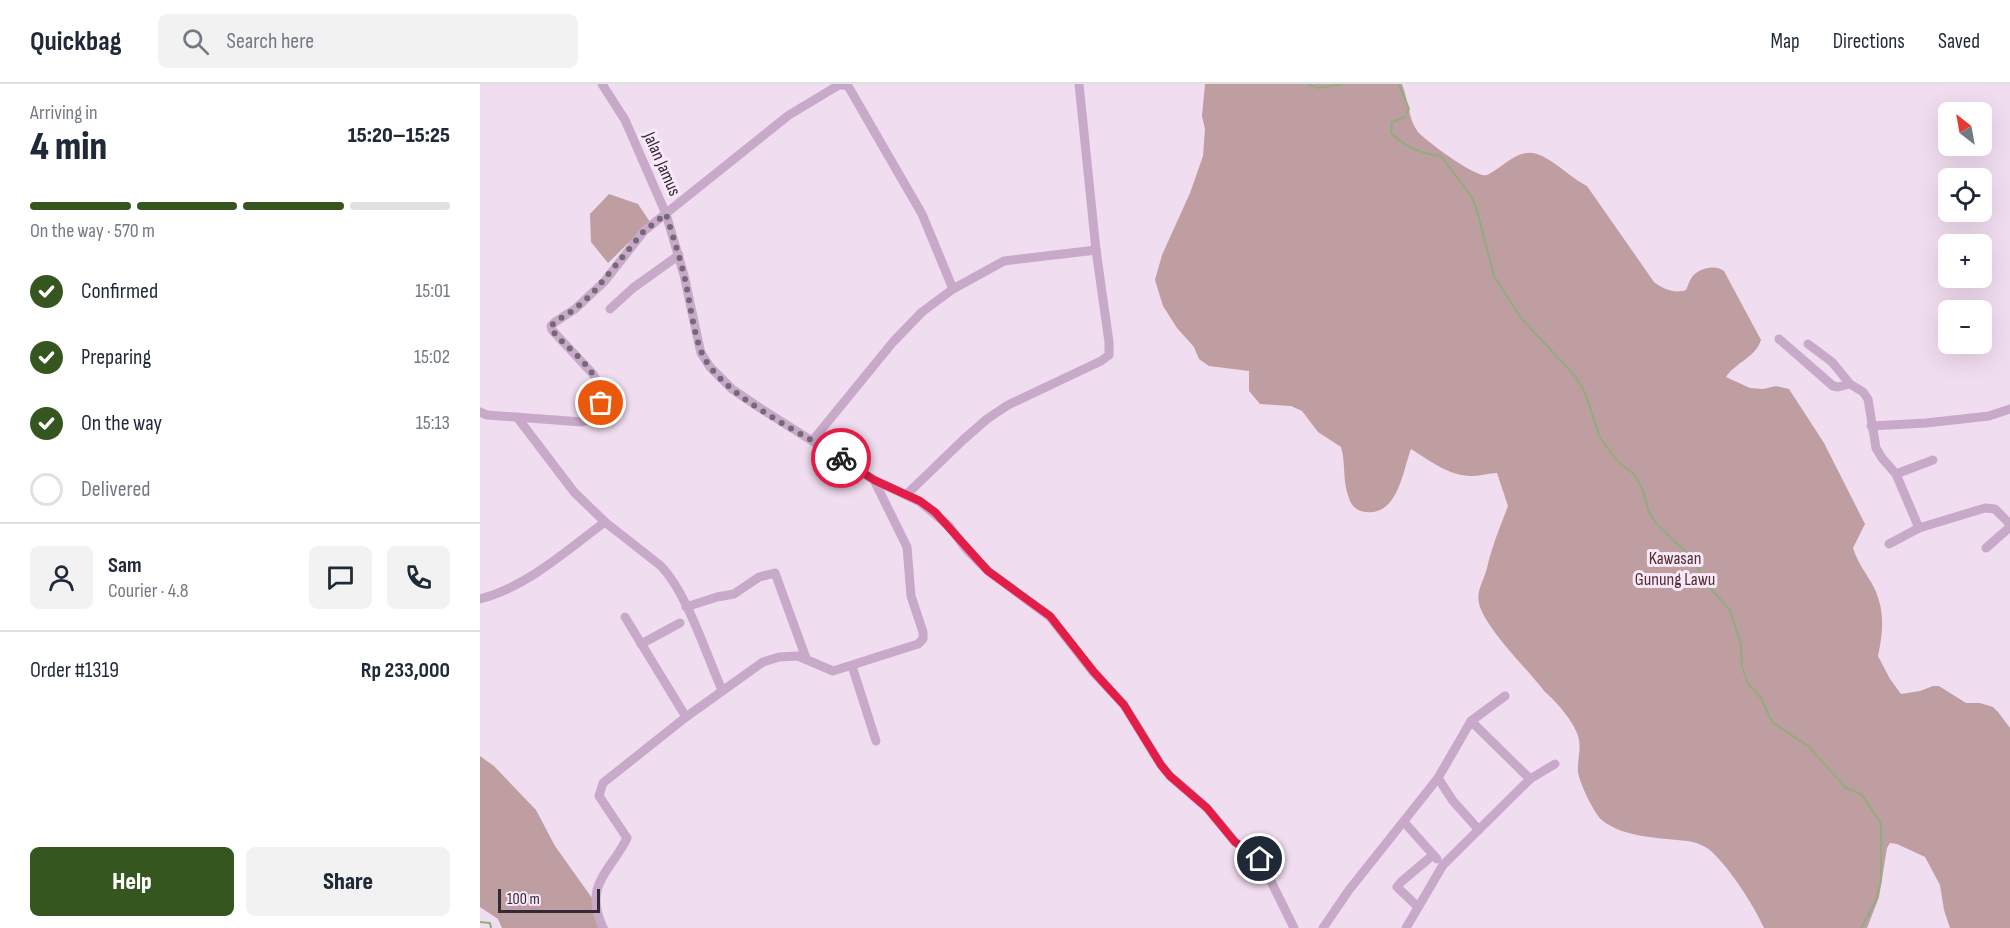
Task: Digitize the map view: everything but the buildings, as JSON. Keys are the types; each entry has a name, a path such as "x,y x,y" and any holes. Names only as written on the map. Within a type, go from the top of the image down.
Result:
{"street":[{"name":"Jalan Jamus","path":"602,84 625,120 666,214 679,255 701,353 710,367 732,389 874,480 920,501 935,512 988,571 1050,616 1094,672 1124,705 1170,776 1207,808 1235,842 1260,859 1293,928"},
{"path":"906,495 963,440 994,414 1030,394 1101,361 1109,354 1079,84"},
{"path":"480,423 483,413 582,422 595,415 601,403 597,381 556,336 551,326 592,294 644,231 789,115 845,85 922,214 953,289"},
{"path":"813,440 893,342 922,312 953,289 1004,261 1096,250"},
{"path":"610,309 633,288 679,255"},
{"path":"1779,339 1833,386 1850,384"},
{"path":"1808,344 1832,362 1850,384 1863,392 1868,399 1876,448 1881,458 1896,474 1919,528"},
{"path":"1871,426 1989,416 2010,409"},
{"path":"517,417 563,481 605,522 661,566 675,584 722,690"},
{"path":"1896,474 1933,460"},
{"path":"603,928 595,896 606,869 627,838 599,796 603,783 722,690 769,660 792,656 806,658 833,671 918,644 923,639 923,632 911,596 908,547 874,480"},
{"path":"1889,543 1919,528 1961,514 1990,508 1999,512 2010,526 1986,548"},
{"path":"480,598 516,584 605,522"},
{"path":"686,607 734,594 759,577 775,573 806,658"},
{"path":"625,617 686,717"},
{"path":"641,644 680,623"},
{"path":"852,666 876,741"},
{"path":"1323,928 1349,890 1438,778 1471,721 1505,696"},
{"path":"1471,721 1530,778"},
{"path":"1406,928 1443,865 1530,778 1555,764"},
{"path":"1438,778 1479,830"},
{"path":"1404,822 1443,865"},
{"path":"1419,907 1397,887 1433,855"}],"green space":[{"name":"Kawasan Gunung Lawu","path":"1205,84 1402,84 1412,121 1418,132 1463,166 1481,175 1487,175 1520,155 1532,153 1553,162 1587,186 1654,282 1661,287 1673,291 1686,290 1692,277 1703,269 1712,267 1724,271 1761,340 1755,351 1726,377 1750,388 1763,389 1776,386 1789,389 1824,443 1865,524 1853,548 1879,600 1882,627 1878,656 1890,679 1901,694 1939,686 1966,703 1980,703 1993,707 2010,728 2010,928 1950,928 1940,885 1925,857 1890,843 1887,848 1879,897 1867,928 1764,928 1734,878 1707,848 1690,842 1622,831 1599,817 1579,777 1579,741 1573,724 1498,636 1482,613 1479,603 1479,590 1508,506 1497,473 1473,476 1456,474 1411,449 1398,490 1385,507 1377,511 1357,510 1347,491 1341,447 1318,432 1302,411 1291,406 1260,404 1249,391 1249,371 1209,366 1199,359 1194,347 1177,328 1163,306 1155,280 1162,255 1190,193 1203,156 1205,129 1202,116"},
{"path":"609,194 638,204 650,222 608,263 591,242 590,214"},
{"path":"480,756 494,766 536,810 555,846 592,898 608,928 502,928 498,919 480,907"}],"waterway":[{"path":"1308,84 1318,88 1342,84"},
{"path":"1399,84 1409,109 1405,117 1392,122 1391,133 1414,149 1441,156 1471,196 1494,276 1521,318 1576,377 1585,393 1600,438 1619,463 1634,474 1643,490 1649,512 1656,523 1692,558 1709,587 1730,610 1741,644 1742,666 1747,682 1761,698 1772,722 1808,746 1845,787 1862,795 1881,824 1881,880 1876,901 1861,928"},
{"path":"480,922 490,923 491,928"}],"way so far":[{"path":"601,403 601,393 593,374 556,336 551,326 592,294 644,231 666,214 679,255 701,353 710,367 732,389 841,458"}],"route":[{"path":"841,458 874,480 920,501 935,512 988,571 1050,616 1094,672 1124,705 1170,776 1215,816 1235,842 1260,859"}]}
